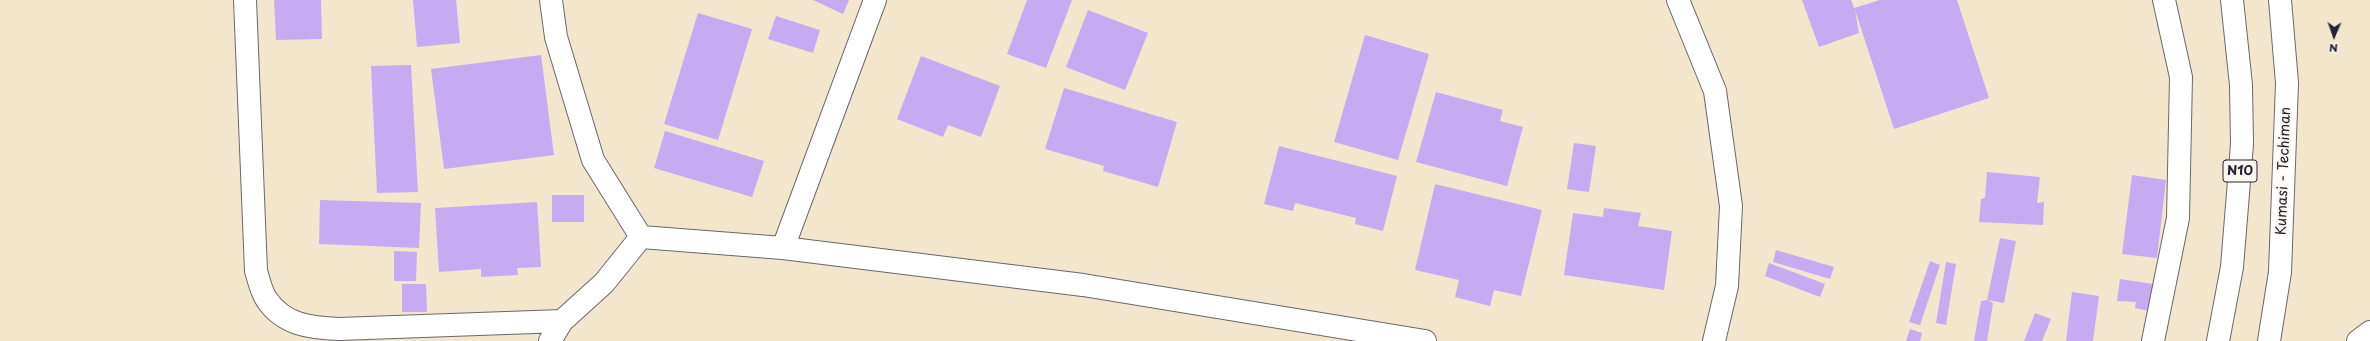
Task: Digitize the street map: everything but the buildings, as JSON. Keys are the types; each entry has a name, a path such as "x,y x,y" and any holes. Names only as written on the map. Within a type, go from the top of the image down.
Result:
{"main road":[{"path":"245,0 256,271 266,299 281,316 309,328 339,329 562,321"},
{"path":"551,0 556,37 593,160 641,236"},
{"path":"783,248 875,0"},
{"path":"1678,0 1715,91 1731,206 1727,286 1714,341"},
{"path":"2153,341 2178,218 2180,77 2164,0"},
{"name":"N10","path":"2218,341 2232,267 2242,144 2241,85 2232,0"},
{"name":"Kumasi - Techiman","path":"2269,341 2280,272 2287,83 2280,0"},
{"path":"550,341 562,321 604,283 641,236"},
{"path":"641,236 783,248 1083,285 1425,341"},
{"path":"2358,341 2370,332"}]}
